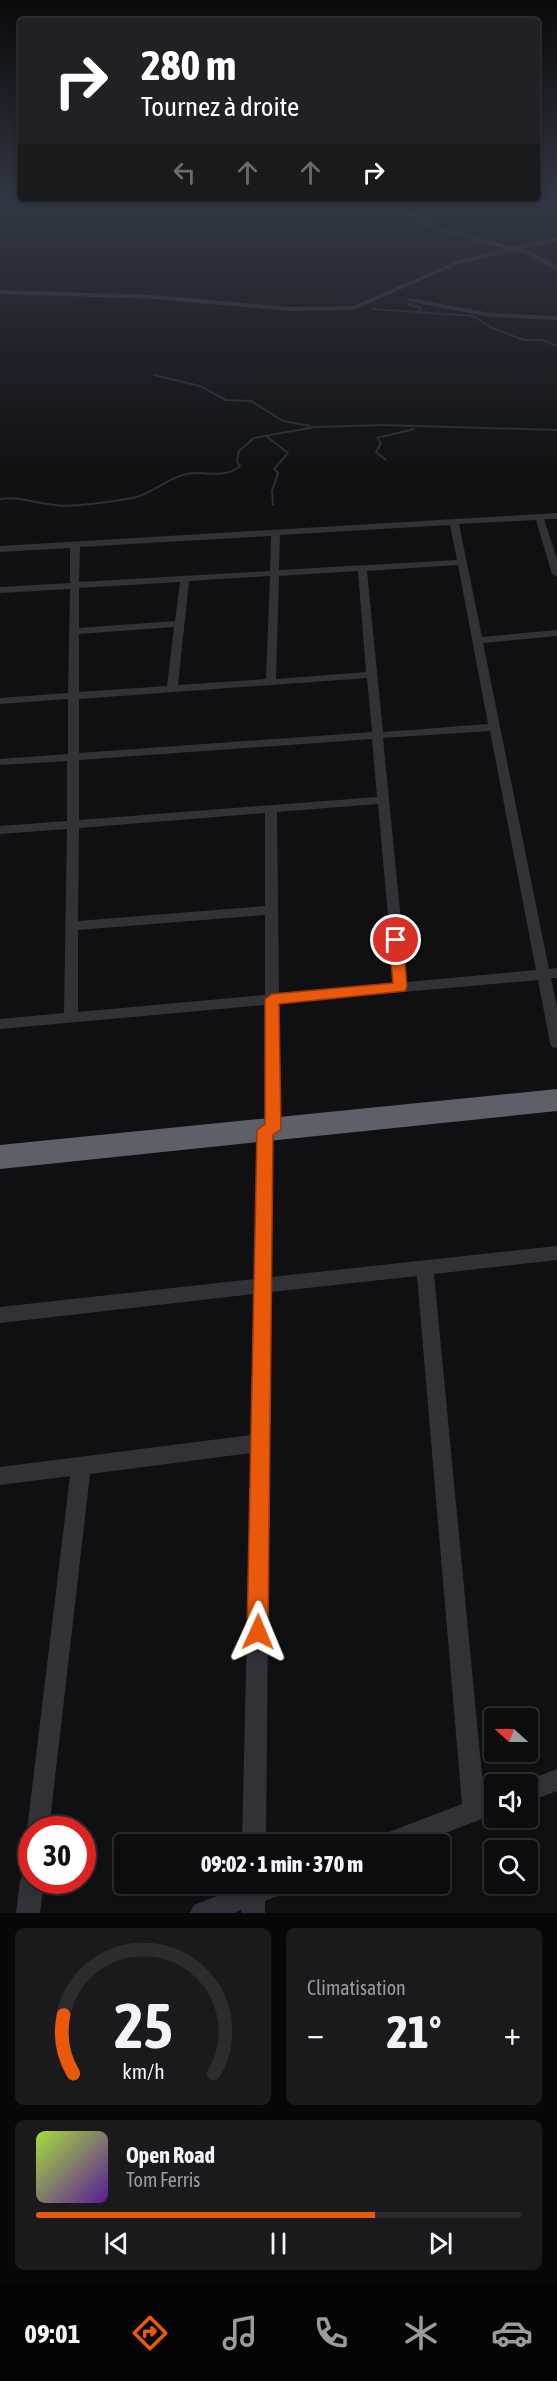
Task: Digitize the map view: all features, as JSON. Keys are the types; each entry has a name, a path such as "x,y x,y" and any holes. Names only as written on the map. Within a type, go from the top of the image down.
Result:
{"highway":[{"path":"0,1157 557,1100"}],"street":[{"path":"70,294 154,297 279,309 354,308 385,294"},
{"path":"409,300 491,315 557,318"},
{"path":"0,549 557,516"},
{"path":"538,517 554,556 557,574"},
{"path":"454,522 494,727 550,973 557,1043"},
{"path":"271,682 276,532"},
{"path":"71,1018 75,543"},
{"path":"0,590 462,562"},
{"path":"362,568 400,987"},
{"path":"172,689 185,579"},
{"path":"74,631 180,624"},
{"path":"477,640 557,633"},
{"path":"0,701 372,675"},
{"path":"0,762 494,727"},
{"path":"0,830 383,800"},
{"path":"254,1834 263,1286 272,999 270,809"},
{"path":"72,926 271,910"},
{"path":"0,1024 550,973"},
{"path":"0,1315 557,1253"},
{"path":"413,1834 484,1807 425,1268"},
{"path":"0,1476 260,1443"},
{"path":"40,1816 81,1466"},
{"path":"538,1787 557,1780"},
{"path":"28,1913 30,1894"},
{"path":"202,1913 254,1897"}],"waterway":[{"path":"408,304 421,308 419,312"},
{"path":"373,309 473,316 492,328 524,340 542,340 557,346"},
{"path":"154,375 200,386 226,400 251,401 283,421 310,426"},
{"path":"0,499 21,499 72,506 133,498 148,493 180,476 194,473 228,473 240,466 237,461 239,451 254,438 315,427 384,425 557,430"},
{"path":"386,460 376,452 381,443 377,438 414,429"},
{"path":"266,436 288,453 274,469 278,473 272,491 273,505"}],"route":[{"path":"258,1632 265,1130 273,1129 272,999 400,987 396,940"}]}
